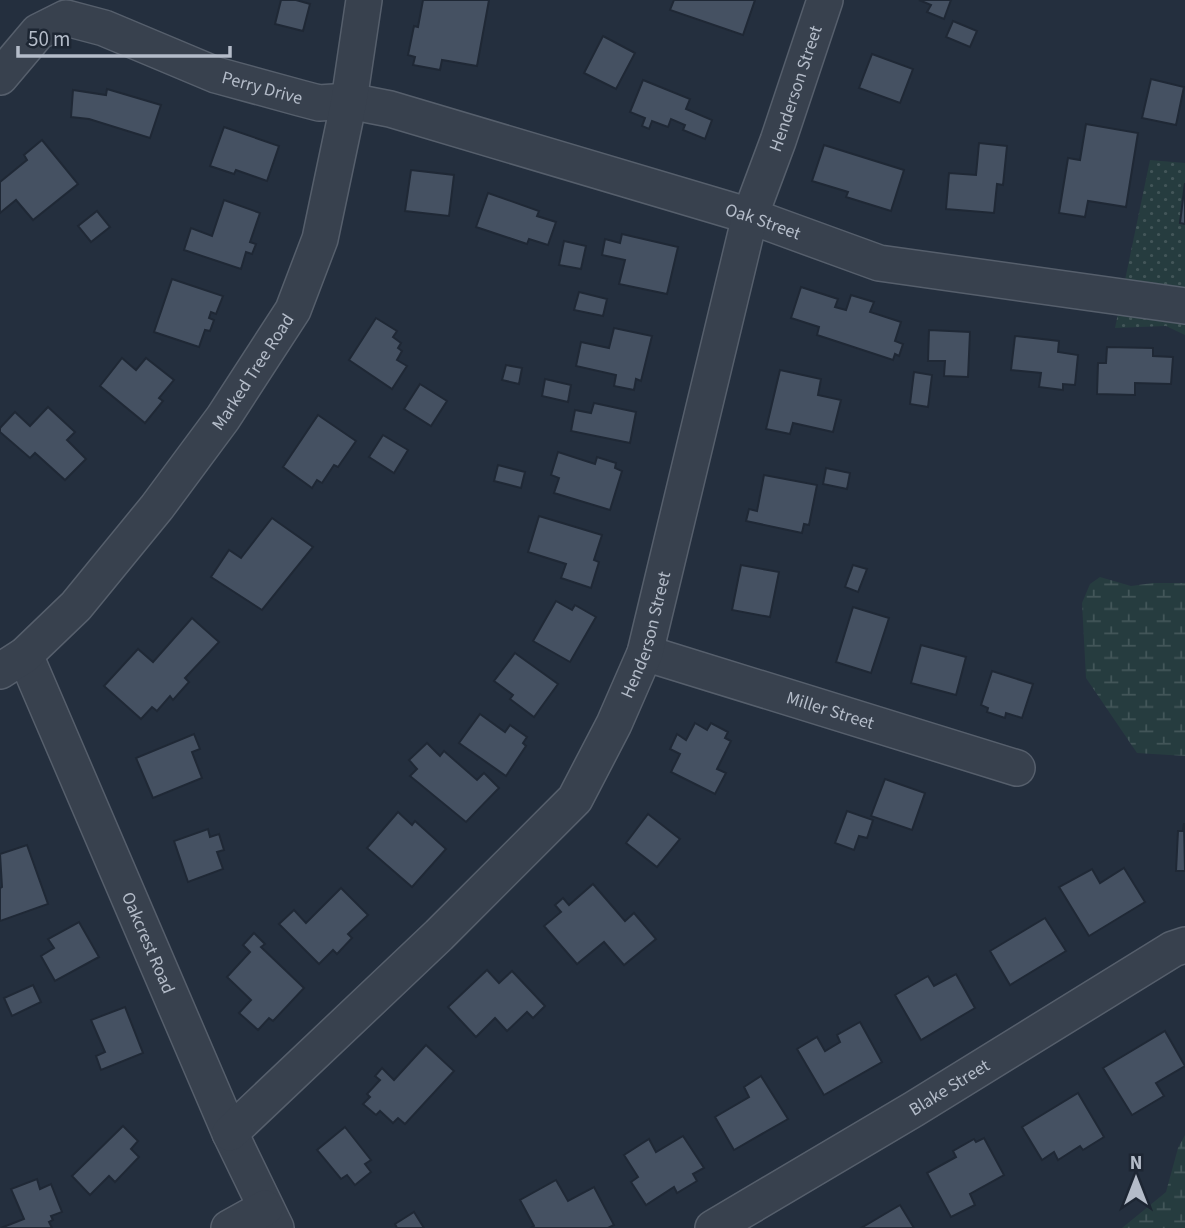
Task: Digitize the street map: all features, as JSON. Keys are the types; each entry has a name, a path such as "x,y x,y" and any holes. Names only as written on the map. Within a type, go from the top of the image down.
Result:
{"street":[{"name":"Marked Tree Road","path":"12,663 76,606 157,507 223,418 293,310 320,239 349,101 364,0"},
{"name":"Henderson Street","path":"230,1133 439,935 575,799 614,724 645,653 750,216 825,0"},
{"name":"Perry Drive","path":"0,77 38,32 66,18 104,28 216,75 319,103 349,101"},
{"name":"Oak Street","path":"349,101 390,109 750,216 879,263 1185,306"},
{"name":"Miller Street","path":"645,653 1017,768"},
{"name":"Oakcrest Road","path":"12,663 270,1218"},
{"name":"Blake Street","path":"713,1228 926,1102 1172,949 1185,945"},
{"path":"229,1228 270,1218"}],"green space":[{"path":"1150,160 1185,163 1185,335 1166,326 1115,328"},
{"path":"1100,577 1131,586 1185,583 1185,756 1137,753 1086,678 1082,603 1090,584"},
{"path":"1185,1135 1185,1228 1122,1228 1166,1192 1178,1148"}],"building":[{"path":"281,0 310,4 303,31 275,24"},
{"path":"423,0 489,0 477,66 442,60 440,70 413,65 415,57 408,55 414,26 418,27"},
{"path":"674,0 755,0 743,35 670,10"},
{"path":"919,0 951,0 944,19 927,12 931,5"},
{"path":"953,21 977,31 970,47 946,37"},
{"path":"603,36 635,53 616,89 584,73"},
{"path":"872,54 913,69 900,103 859,88"},
{"path":"1151,79 1184,87 1176,125 1142,118"},
{"path":"643,80 690,99 686,109 712,120 705,139 683,130 685,125 671,119 668,127 652,121 649,129 642,126 645,118 630,112"},
{"path":"107,89 161,105 150,138 89,119 71,117 73,90 106,95"},
{"path":"1086,124 1138,133 1126,207 1088,201 1085,217 1059,213 1068,158 1080,160"},
{"path":"224,127 279,146 267,181 236,170 234,174 210,166"},
{"path":"42,140 78,184 33,220 16,200 0,213 0,182 27,160 24,155"},
{"path":"979,143 1007,146 1003,185 997,184 994,213 946,209 949,173 976,175"},
{"path":"824,145 904,170 891,211 846,197 848,192 812,181"},
{"path":"411,170 454,175 449,216 405,211"},
{"path":"1185,183 1185,224 1180,223"},
{"path":"488,193 539,211 537,216 556,222 548,245 529,239 527,244 476,227"},
{"path":"224,200 260,213 250,242 256,244 252,254 246,252 241,269 184,250 191,228 212,236"},
{"path":"97,211 110,227 91,242 78,226"},
{"path":"622,234 678,247 667,294 619,284 625,260 602,255 605,239 620,243"},
{"path":"564,241 586,246 581,269 559,265"},
{"path":"172,279 223,296 216,314 211,312 209,318 214,320 210,331 205,330 199,347 154,332"},
{"path":"801,287 838,299 835,307 846,310 851,295 874,302 870,312 901,322 895,341 903,344 899,356 895,354 893,360 817,335 819,327 791,318"},
{"path":"579,292 607,299 603,316 574,310"},
{"path":"376,318 397,331 393,337 401,343 398,348 402,351 397,360 407,366 392,389 349,360"},
{"path":"614,328 652,336 641,381 636,379 634,390 614,386 616,375 576,366 581,342 609,348"},
{"path":"929,330 970,332 968,377 944,376 945,361 928,361"},
{"path":"1015,336 1059,341 1058,352 1078,355 1075,385 1063,384 1063,390 1039,387 1041,373 1011,370"},
{"path":"1107,347 1153,348 1153,356 1173,357 1171,384 1135,383 1135,395 1097,394 1098,363 1106,363"},
{"path":"122,358 136,370 146,358 174,380 159,398 163,401 145,423 100,386"},
{"path":"506,365 522,368 519,384 502,380"},
{"path":"780,370 821,379 818,395 841,400 833,432 793,423 790,434 766,429"},
{"path":"914,372 932,375 928,407 910,404"},
{"path":"545,379 571,385 568,402 542,396"},
{"path":"420,384 447,401 431,426 404,409"},
{"path":"594,403 636,412 630,443 571,431 575,410 591,413"},
{"path":"48,407 75,432 67,440 86,459 65,480 35,453 30,458 0,432 0,428 15,412 30,426"},
{"path":"318,415 356,441 338,467 334,465 322,483 317,480 312,488 283,467"},
{"path":"383,435 408,450 394,473 369,457"},
{"path":"558,452 595,464 597,457 616,463 615,468 622,471 610,510 554,493 559,478 551,475"},
{"path":"498,465 525,472 521,488 494,481"},
{"path":"826,468 850,473 847,489 823,484"},
{"path":"764,475 817,485 809,525 804,524 802,533 746,521 749,509 757,511"},
{"path":"539,516 602,535 594,560 599,562 591,588 561,578 566,564 528,552"},
{"path":"272,518 313,547 262,610 211,577 229,550 241,558"},
{"path":"741,565 779,572 770,617 732,610"},
{"path":"853,565 867,569 858,592 845,587"},
{"path":"556,601 572,610 575,605 596,617 570,662 533,641"},
{"path":"853,607 889,618 871,673 836,662"},
{"path":"192,618 219,642 185,678 189,682 173,700 170,696 157,711 152,707 141,719 104,686 138,649 153,662"},
{"path":"921,645 966,657 956,695 911,683"},
{"path":"515,653 558,684 534,717 510,699 513,695 494,681"},
{"path":"992,671 1033,684 1022,718 1006,713 1005,718 987,712 988,708 981,705"},
{"path":"480,714 505,732 510,725 527,737 523,743 526,746 506,776 459,743"},
{"path":"695,723 707,730 711,723 728,732 725,738 731,741 717,769 726,773 715,794 671,772 680,754 670,749 677,734 686,740"},
{"path":"194,734 200,749 192,752 202,778 153,798 136,758"},
{"path":"427,743 440,756 444,751 477,780 484,773 499,788 466,822 410,776 417,769 409,760"},
{"path":"885,779 925,793 912,830 871,816"},
{"path":"847,811 873,820 867,838 859,836 854,850 835,843"},
{"path":"398,812 412,825 415,821 446,849 412,887 367,848"},
{"path":"648,814 680,839 657,867 626,843"},
{"path":"1184,823 1185,871 1176,871 1178,831 1183,831"},
{"path":"208,829 210,837 219,834 224,850 217,852 223,869 188,882 174,841"},
{"path":"27,845 48,904 0,921 0,854"},
{"path":"1124,868 1145,902 1089,936 1059,887 1092,869 1100,883"},
{"path":"593,884 625,921 634,913 656,939 624,965 604,942 577,964 544,926 561,912 555,905 563,898 569,905"},
{"path":"341,888 368,915 348,934 352,938 337,954 333,950 319,964 279,924 294,910 306,923"},
{"path":"1045,918 1066,951 1010,985 990,951"},
{"path":"79,922 99,957 55,981 41,956 54,948 48,939"},
{"path":"254,933 265,944 261,947 304,988 273,1021 269,1018 258,1030 239,1013 251,1000 227,977 250,952 243,945"},
{"path":"487,970 499,983 512,971 545,1006 533,1018 527,1012 507,1031 495,1018 476,1037 448,1007"},
{"path":"956,974 975,1008 921,1040 895,995 928,976 934,986"},
{"path":"33,985 41,1002 12,1016 4,998"},
{"path":"125,1007 143,1053 101,1070 96,1056 105,1052 91,1020"},
{"path":"860,1022 882,1062 824,1095 797,1049 817,1037 825,1051 840,1042 837,1035"},
{"path":"1165,1031 1185,1066 1156,1083 1164,1096 1132,1115 1103,1068"},
{"path":"426,1045 454,1071 405,1124 398,1118 393,1123 380,1111 376,1115 363,1104 370,1097 367,1094 380,1080 375,1076 382,1068 394,1080"},
{"path":"761,1076 788,1119 734,1150 715,1117 749,1097 744,1087"},
{"path":"1078,1093 1104,1137 1083,1150 1080,1146 1058,1160 1054,1152 1042,1160 1022,1127"},
{"path":"123,1126 138,1141 131,1149 139,1157 115,1182 109,1176 90,1195 72,1176"},
{"path":"345,1127 371,1160 365,1164 371,1172 355,1185 347,1175 341,1179 317,1150"},
{"path":"683,1136 704,1168 693,1174 697,1181 677,1193 674,1187 646,1205 631,1182 638,1177 624,1155 649,1139 656,1152"},
{"path":"984,1138 1004,1175 970,1194 975,1205 951,1217 927,1173 956,1157 953,1151 974,1139 976,1142"},
{"path":"37,1179 40,1189 51,1184 62,1212 51,1216 53,1220 49,1222 52,1228 1,1228 24,1219 11,1189"},
{"path":"556,1180 568,1201 594,1187 614,1225 608,1228 531,1228 534,1226 520,1200"},
{"path":"900,1205 914,1228 861,1228"},
{"path":"414,1212 424,1228 397,1228 395,1224"}]}
